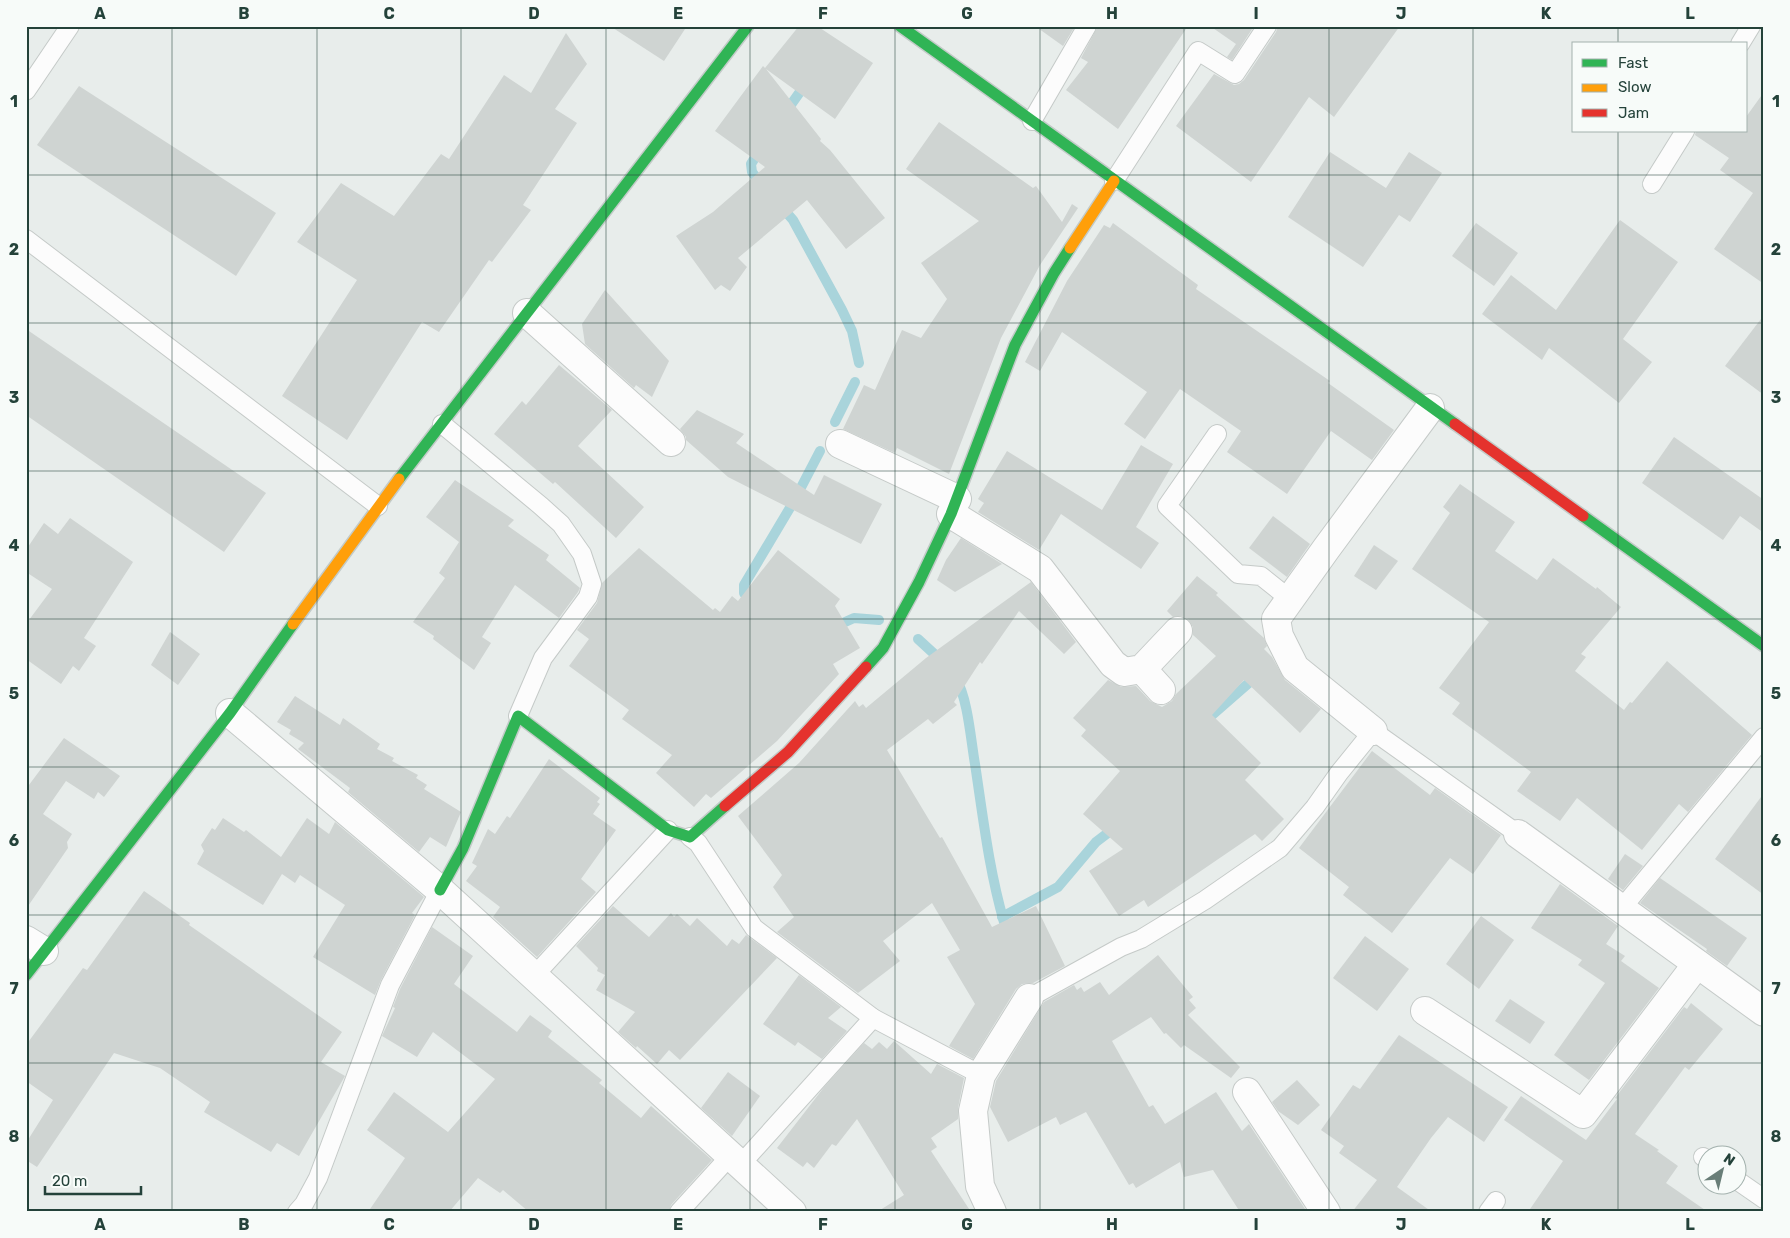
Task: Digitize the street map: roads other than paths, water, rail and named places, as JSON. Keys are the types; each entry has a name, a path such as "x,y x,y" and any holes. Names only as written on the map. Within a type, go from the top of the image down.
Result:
{"street":[{"path":"26,975 35,945 230,713 378,506 748,26"},
{"path":"900,26 1764,646"},
{"path":"440,890 463,848 518,716 668,830 690,837 788,752 883,648 919,582 954,506 1014,345 1054,272 1114,181"},
{"path":"527,312 671,442"},
{"path":"1373,731 1294,668 1279,636 1276,619 1430,408"},
{"path":"840,444 954,506 1040,569 1113,664 1124,672 1142,669 1178,631"},
{"path":"1142,669 1161,690"},
{"path":"230,713 440,890 736,1160 779,1207"},
{"path":"1518,834 1764,1012"},
{"path":"1425,1010 1583,1114 1697,964"},
{"path":"992,1212 980,1186 973,1111 981,1075 1028,998"},
{"path":"1247,1092 1326,1212"}],"lane":[{"path":"26,90 70,26"},
{"path":"1032,121 1087,26"},
{"path":"1114,181 1198,51 1235,74 1268,26"},
{"path":"1741,42 1751,26"},
{"path":"1652,184 1684,132"},
{"path":"26,239 378,506"},
{"path":"442,424 561,524 582,554 592,584 588,597 544,658 518,716"},
{"path":"1217,434 1167,506 1238,574 1261,576 1291,600"},
{"path":"1028,998 1121,947 1149,934 1205,900 1280,848 1373,731 1518,834"},
{"path":"1622,908 1764,737"},
{"path":"534,976 668,830"},
{"path":"690,837 698,843 754,928 873,1018 981,1075"},
{"path":"297,1212 318,1178 390,986 440,890"},
{"path":"679,1212 736,1160 873,1018"},
{"path":"1748,1188 1764,1199"}],"waterway":[{"path":"785,113 807,82"},
{"path":"761,148 751,164 752,172 762,185"},
{"path":"780,205 793,220 842,310 852,331 859,363"},
{"path":"835,422 855,382"},
{"path":"752,604 744,593 744,585 794,501 820,451"},
{"path":"834,627 854,618 879,620"},
{"path":"918,639 943,662"},
{"path":"1203,723 1258,675"},
{"path":"956,679 966,708 990,863 1004,922"},
{"path":"1002,917 1058,887 1096,842 1117,826"}]}
